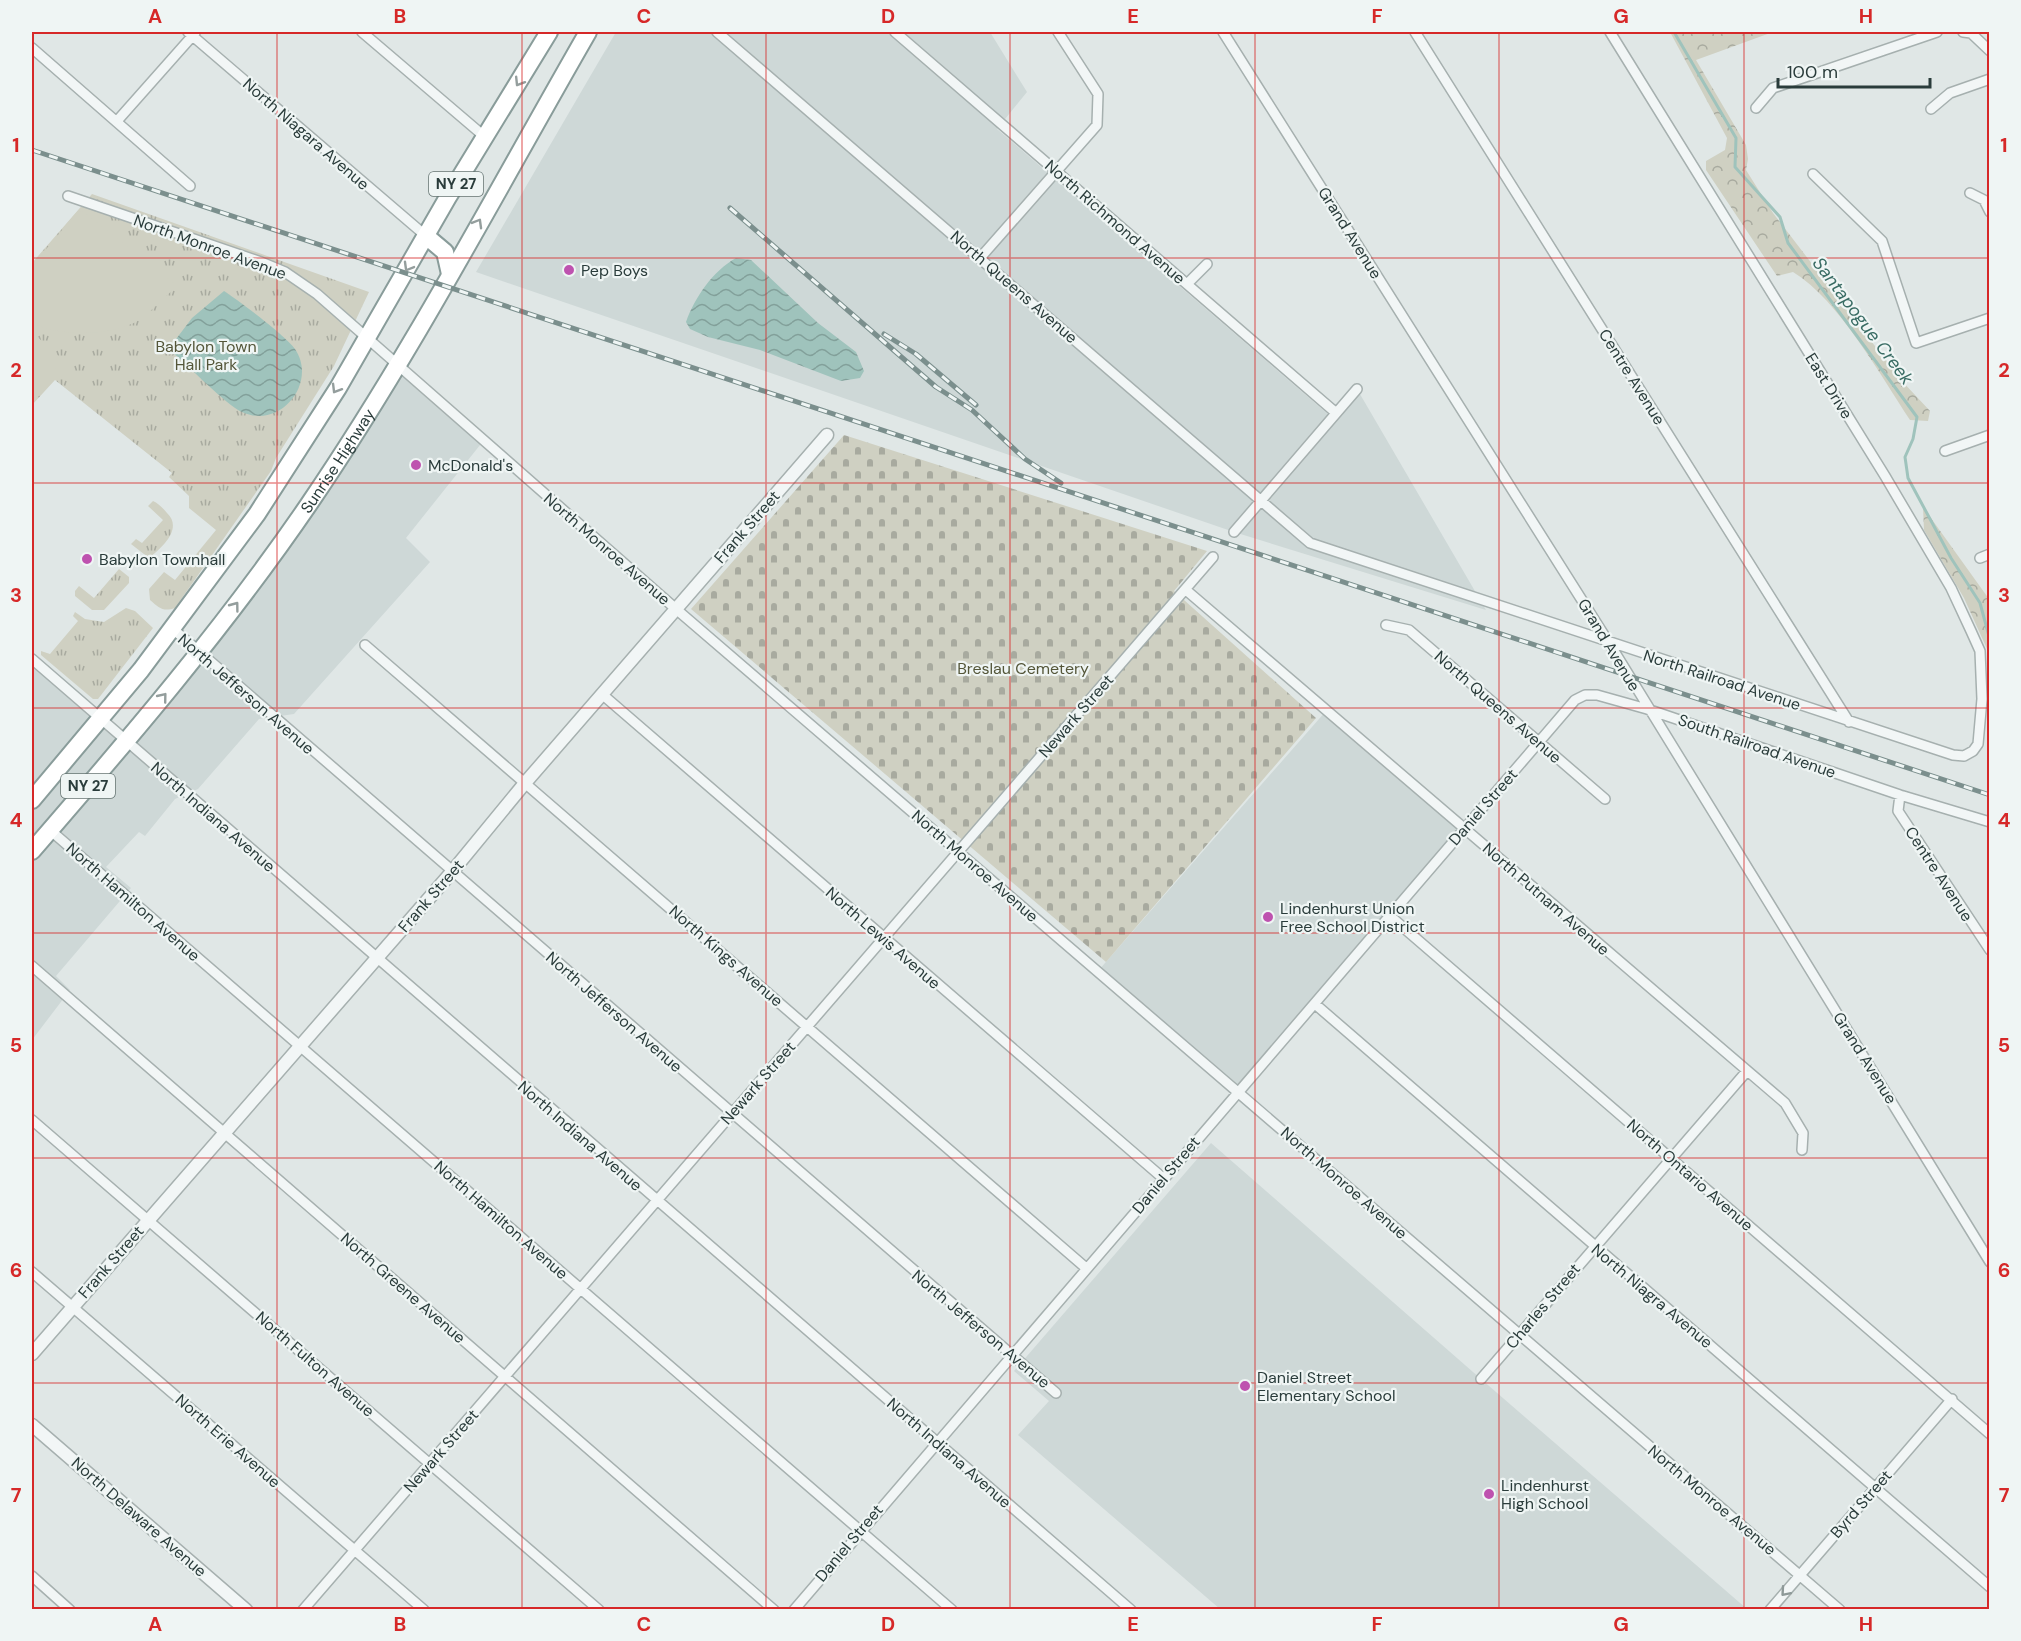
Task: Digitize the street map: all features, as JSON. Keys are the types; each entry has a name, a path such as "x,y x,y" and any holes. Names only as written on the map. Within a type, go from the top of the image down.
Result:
{"highway":[{"name":"Sunrise Highway","path":"32,851 200,653 310,503 397,365 588,32"},
{"name":"NY 27","path":"32,800 101,720 172,629 272,490 366,339 545,33"},
{"path":"426,236 444,252 450,274"}],"street":[{"path":"362,32 485,136"},
{"name":"North Queens Avenue","path":"717,32 1310,543"},
{"name":"North Richmond Avenue","path":"895,32 1335,412"},
{"path":"980,258 1097,125 1100,100 1058,32"},
{"name":"Grand Avenue","path":"1223,32 1609,643 1989,1262"},
{"name":"Centre Avenue","path":"1415,32 1849,722"},
{"name":"East Drive","path":"1610,32 1951,588 1980,651 1982,699 1978,744 1973,751 1964,756"},
{"path":"1756,108 1773,88 1937,32"},
{"path":"1963,32 1971,33 1989,51"},
{"path":"117,121 192,33"},
{"name":"North Niagara Avenue","path":"192,33 426,236"},
{"path":"32,48 190,186"},
{"path":"1931,109 1950,93 1989,79"},
{"path":"1813,174 1882,241 1916,343 1989,318"},
{"path":"1970,193 1984,200 1989,212"},
{"name":"North Monroe Avenue","path":"68,196 274,267 306,286 676,609 1840,1610"},
{"path":"1187,284 1207,264"},
{"path":"1234,532 1357,389"},
{"name":"Frank Street","path":"32,1354 828,435"},
{"path":"1945,451 1989,435"},
{"name":"North Railroad Avenue","path":"1310,543 1849,722 1953,755 1964,756"},
{"name":"Newark Street","path":"303,1610 883,939 957,850 1213,557"},
{"name":"North Putnam Avenue","path":"1185,590 1785,1103 1803,1133 1802,1150"},
{"name":"North Queens Avenue","path":"1386,625 1409,630 1605,799"},
{"name":"North Jefferson Avenue","path":"172,629 451,873 732,1113 1010,1356 1056,1393"},
{"name":"North Kings Avenue","path":"365,645 1086,1268"},
{"name":"North Indiana Avenue","path":"32,660 656,1202 1131,1610"},
{"name":"North Lewis Avenue","path":"603,695 883,939 1164,1179"},
{"name":"South Railroad Avenue","path":"1540,741 1570,706 1586,695 1603,696 1647,708 1900,795 1989,822"},
{"name":"Daniel Street","path":"794,1610 859,1530 1540,741"},
{"name":"Centre Avenue","path":"1900,795 1898,810 1989,950"},
{"name":"North Hamilton Avenue","path":"50,830 952,1610"},
{"name":"North Ontario Avenue","path":"1390,916 1952,1399 1989,1434"},
{"name":"North Greene Avenue","path":"32,966 774,1610"},
{"name":"North Niagra Avenue","path":"1314,1004 1989,1587"},
{"name":"Charles Street","path":"1481,1379 1669,1158 1747,1071"},
{"name":"North Fulton Avenue","path":"32,1120 599,1610"},
{"name":"North Erie Avenue","path":"32,1272 424,1610"},
{"name":"Byrd Street","path":"1770,1610 1952,1399"},
{"name":"North Delaware Avenue","path":"32,1425 246,1610"},
{"path":"32,1576 70,1610"}],"shaded area":[{"path":"616,32 990,32 1027,92 997,129 1336,421 1357,389 1486,610 1234,532 476,272"},
{"path":"397,365 484,440 406,538 430,562 294,714 259,719 198,789 175,799 145,836 139,832 106,867 131,888 56,976 70,990 32,1040 32,660 127,741 200,653"},
{"name":"Lindenhurst Union Free School District","path":"1326,711 1464,829 1238,1091 1098,971"},
{"name":"Daniel Street Elementary School","path":"1211,1143 1747,1609 1220,1609 1018,1435 1049,1401 1014,1371"}],"green space":[{"path":"1670,32 1773,32 1696,60 1746,145 1748,159 1746,170 1773,213 1901,380 1930,411 1928,421 1910,420 1858,340 1810,285 1793,272 1777,276 1706,170 1706,161 1725,150 1727,138"},
{"name":"Babylon Town Hall Park","path":"92,194 369,292 334,366 276,458 271,471 175,608 167,610 150,600 149,589 164,572 175,580 216,530 189,508 189,496 169,477 172,473 55,380 32,405 32,263"},
{"path":"83,211 177,286 139,320 128,325 101,332 55,331 32,322 32,266 77,212"},
{"path":"32,332 63,360 32,395"},
{"name":"Breslau Cemetery","path":"844,435 1207,551 1174,591 1316,718 1106,962 691,609"},
{"path":"153,501 165,511 173,525 165,543 149,558 131,544 136,539 142,543 163,520 148,506"},
{"path":"1923,507 1989,599 1989,707 1988,651 1964,598 1924,530"},
{"path":"119,569 129,577 129,583 104,610 92,610 75,596 75,591 79,586 94,598"},
{"path":"126,608 135,611 153,628 98,699 93,699 41,655 41,651 50,654 78,621 73,616 75,612 85,619 104,622"}],"water":[{"path":"736,258 751,260 818,323 856,352 864,371 860,378 841,381 760,350 708,337 690,329 686,322 694,303 712,277"},
{"path":"224,291 290,343 301,362 302,376 298,389 282,409 270,415 256,416 235,408 172,352 170,347 192,318"}],"waterway":[{"name":"Santapogue Creek","path":"1674,32 1736,138 1735,167 1780,217 1788,243 1917,417 1913,439 1905,457 1908,478 1951,558 1980,603 1990,640"}],"railway":[{"path":"32,150 1990,795"},
{"path":"730,208 936,387 972,410 1025,459 1061,483"},
{"path":"884,334 916,354 976,405"}],"place":[{"name":"Pep Boys","path":"569,270"},
{"name":"McDonald's","path":"416,465"},
{"name":"Babylon Townhall","path":"87,559"},
{"name":"Lindenhurst Union Free School District","path":"1268,917"},
{"name":"Daniel Street Elementary School","path":"1245,1386"},
{"name":"Lindenhurst High School","path":"1489,1494"}]}
